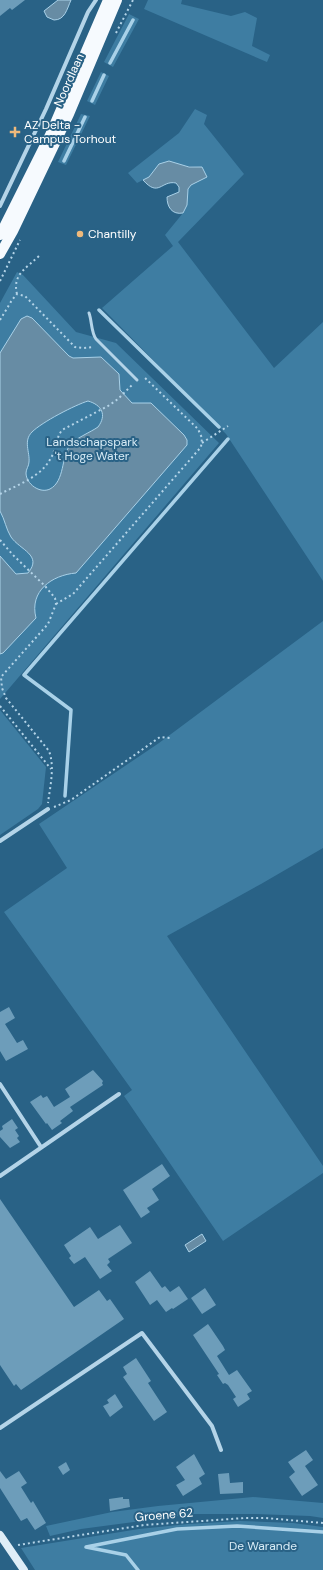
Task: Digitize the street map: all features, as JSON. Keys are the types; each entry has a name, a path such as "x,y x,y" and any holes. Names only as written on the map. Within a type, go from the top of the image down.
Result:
{"main road":[{"name":"Noordlaan","path":"0,235 50,135 108,0"},
{"name":"Noordlaan","path":"0,254 69,114 117,0"}],"street":[{"name":"Noordlaan","path":"0,206 49,103 88,12 96,0"},
{"path":"0,841 48,809"},
{"path":"0,1084 41,1147"},
{"path":"0,1176 119,1094"},
{"path":"0,1428 142,1332 212,1426 221,1450"},
{"path":"0,1535 24,1570"}],"lane":[{"path":"89,313 93,335 137,380"}],"path":[{"path":"129,7 133,0"},
{"path":"0,320 17,294 16,280 21,273 40,255"},
{"path":"17,294 25,296 32,302 75,347 83,348 102,345"},
{"path":"56,604 73,594 201,447 201,434 198,429 142,374"},
{"path":"0,494 41,471 52,456 62,430 100,411 118,399 126,390"},
{"path":"202,443 228,426"},
{"path":"0,540 25,567 46,586 55,598 56,604 48,624 1,677 3,691 8,701 49,751 52,759 48,809 71,800 160,737 170,738"},
{"path":"0,706 51,770"},
{"name":"Groene 62","path":"8,1547 151,1524 245,1518 266,1518 323,1523"}],"green space":[{"path":"148,0 182,0 181,4 231,16 245,12 257,18 252,46 270,55 267,62 144,9"},
{"path":"129,14 139,19 113,67 104,62"},
{"path":"101,72 109,76 95,105 87,101"},
{"path":"195,109 207,115 204,124 244,174 178,242 274,368 323,322 323,581 226,434 102,308 173,246 165,235 183,213 187,205 188,189 196,182 202,167 159,164 149,177 137,183 128,173 179,133"},
{"path":"81,114 90,116 66,165 58,162"},
{"name":"Landschapspark 't Hoge Water","path":"17,272 23,275 76,332 116,343 219,443 0,699 0,303"},
{"path":"323,621 323,848 167,936 323,1166 323,1173 223,1241 124,1096 132,1090 4,912 67,868 39,824 159,743"},
{"path":"0,710 46,767 42,804 38,809 0,835"},
{"path":"253,1497 323,1503 323,1518 310,1516 256,1514 194,1514 81,1529 50,1536 46,1526 112,1512"},
{"name":"De Warande","path":"240,1521 293,1523 323,1527 323,1570 35,1570 21,1548 139,1529"}],"shaded area":[{"path":"58,0 71,0 63,16 58,20 54,20 47,17 44,11"},
{"path":"169,161 189,167 202,167 207,177 191,185 188,189 187,205 183,213 176,213 171,210 168,204 167,197 179,192 179,187 176,183 153,188 143,180 149,177 159,164"},
{"name":"Landschapspark 't Hoge Water","path":"27,316 32,318 69,356 73,358 101,357 119,374 120,390 132,403 151,403 184,435 187,440 187,445 76,573 59,577 44,586 39,592 36,600 36,618 3,653 0,654 0,556 16,574 28,573 33,562 32,557 11,537 0,511 0,353 21,319","holes":["88,401 93,403 102,411 101,423 98,427 75,440 70,445 65,456 61,475 55,485 46,490 34,487 28,481 26,473 29,463 27,443 29,435 43,424 67,410"]},
{"path":"202,1234 206,1241 189,1252 185,1245"}],"building":[{"path":"0,0 25,0 12,10 10,8 0,16"},
{"path":"9,1007 15,1018 5,1024 17,1043 23,1040 28,1049 6,1061 0,1051 0,1012"},
{"path":"93,1070 103,1081 103,1085 70,1107 73,1111 60,1121 62,1123 52,1130 30,1102 41,1095 43,1098 47,1096 54,1107 70,1097 65,1089"},
{"path":"12,1119 18,1128 15,1130 19,1136 17,1138 20,1142 10,1148 0,1137 0,1131 3,1129 2,1126"},
{"path":"162,1164 170,1176 152,1189 159,1200 147,1208 150,1212 141,1218 123,1190"},
{"path":"0,1199 74,1307 99,1290 107,1301 110,1299 124,1319 21,1390 16,1384 14,1386 0,1365"},
{"path":"120,1225 132,1243 108,1259 110,1262 107,1265 112,1271 100,1279 85,1257 74,1264 69,1258 71,1256 64,1245 90,1227 98,1239"},
{"path":"150,1271 162,1288 165,1286 170,1292 179,1286 188,1299 166,1312 157,1300 150,1305 135,1282"},
{"path":"205,1288 216,1305 202,1314 191,1298"},
{"path":"208,1324 225,1350 217,1356 229,1375 237,1370 252,1391 247,1394 250,1399 238,1407 233,1399 236,1397 228,1385 225,1383 223,1384 217,1375 219,1374 193,1335"},
{"path":"136,1358 151,1381 148,1383 167,1412 154,1421 123,1377 127,1374 123,1367"},
{"path":"115,1394 123,1407 110,1417 103,1406 109,1403 107,1400"},
{"path":"306,1450 313,1460 305,1466 318,1485 302,1496 289,1477 295,1472 288,1462"},
{"path":"194,1454 205,1474 199,1478 202,1484 183,1496 176,1485 185,1480 176,1467"},
{"path":"66,1462 70,1470 63,1475 58,1467"},
{"path":"0,1471 6,1479 19,1471 27,1483 21,1487 31,1503 33,1501 46,1523 35,1530 27,1518 21,1521 0,1488"},
{"path":"229,1473 230,1483 243,1482 243,1493 220,1494 218,1474"},
{"path":"123,1497 123,1499 129,1499 130,1507 110,1511 109,1499"}],"waterway":[{"path":"110,63 133,20"},
{"path":"92,101 104,75"},
{"path":"64,161 85,117"},
{"path":"99,310 219,427"},
{"path":"65,796 71,710 24,675 228,439"},
{"path":"138,1570 126,1555 86,1547 177,1529 237,1526 323,1532"}],"place":[{"name":"AZ Delta - Campus Torhout","path":"15,132"},
{"name":"Chantilly","path":"80,234"}]}
